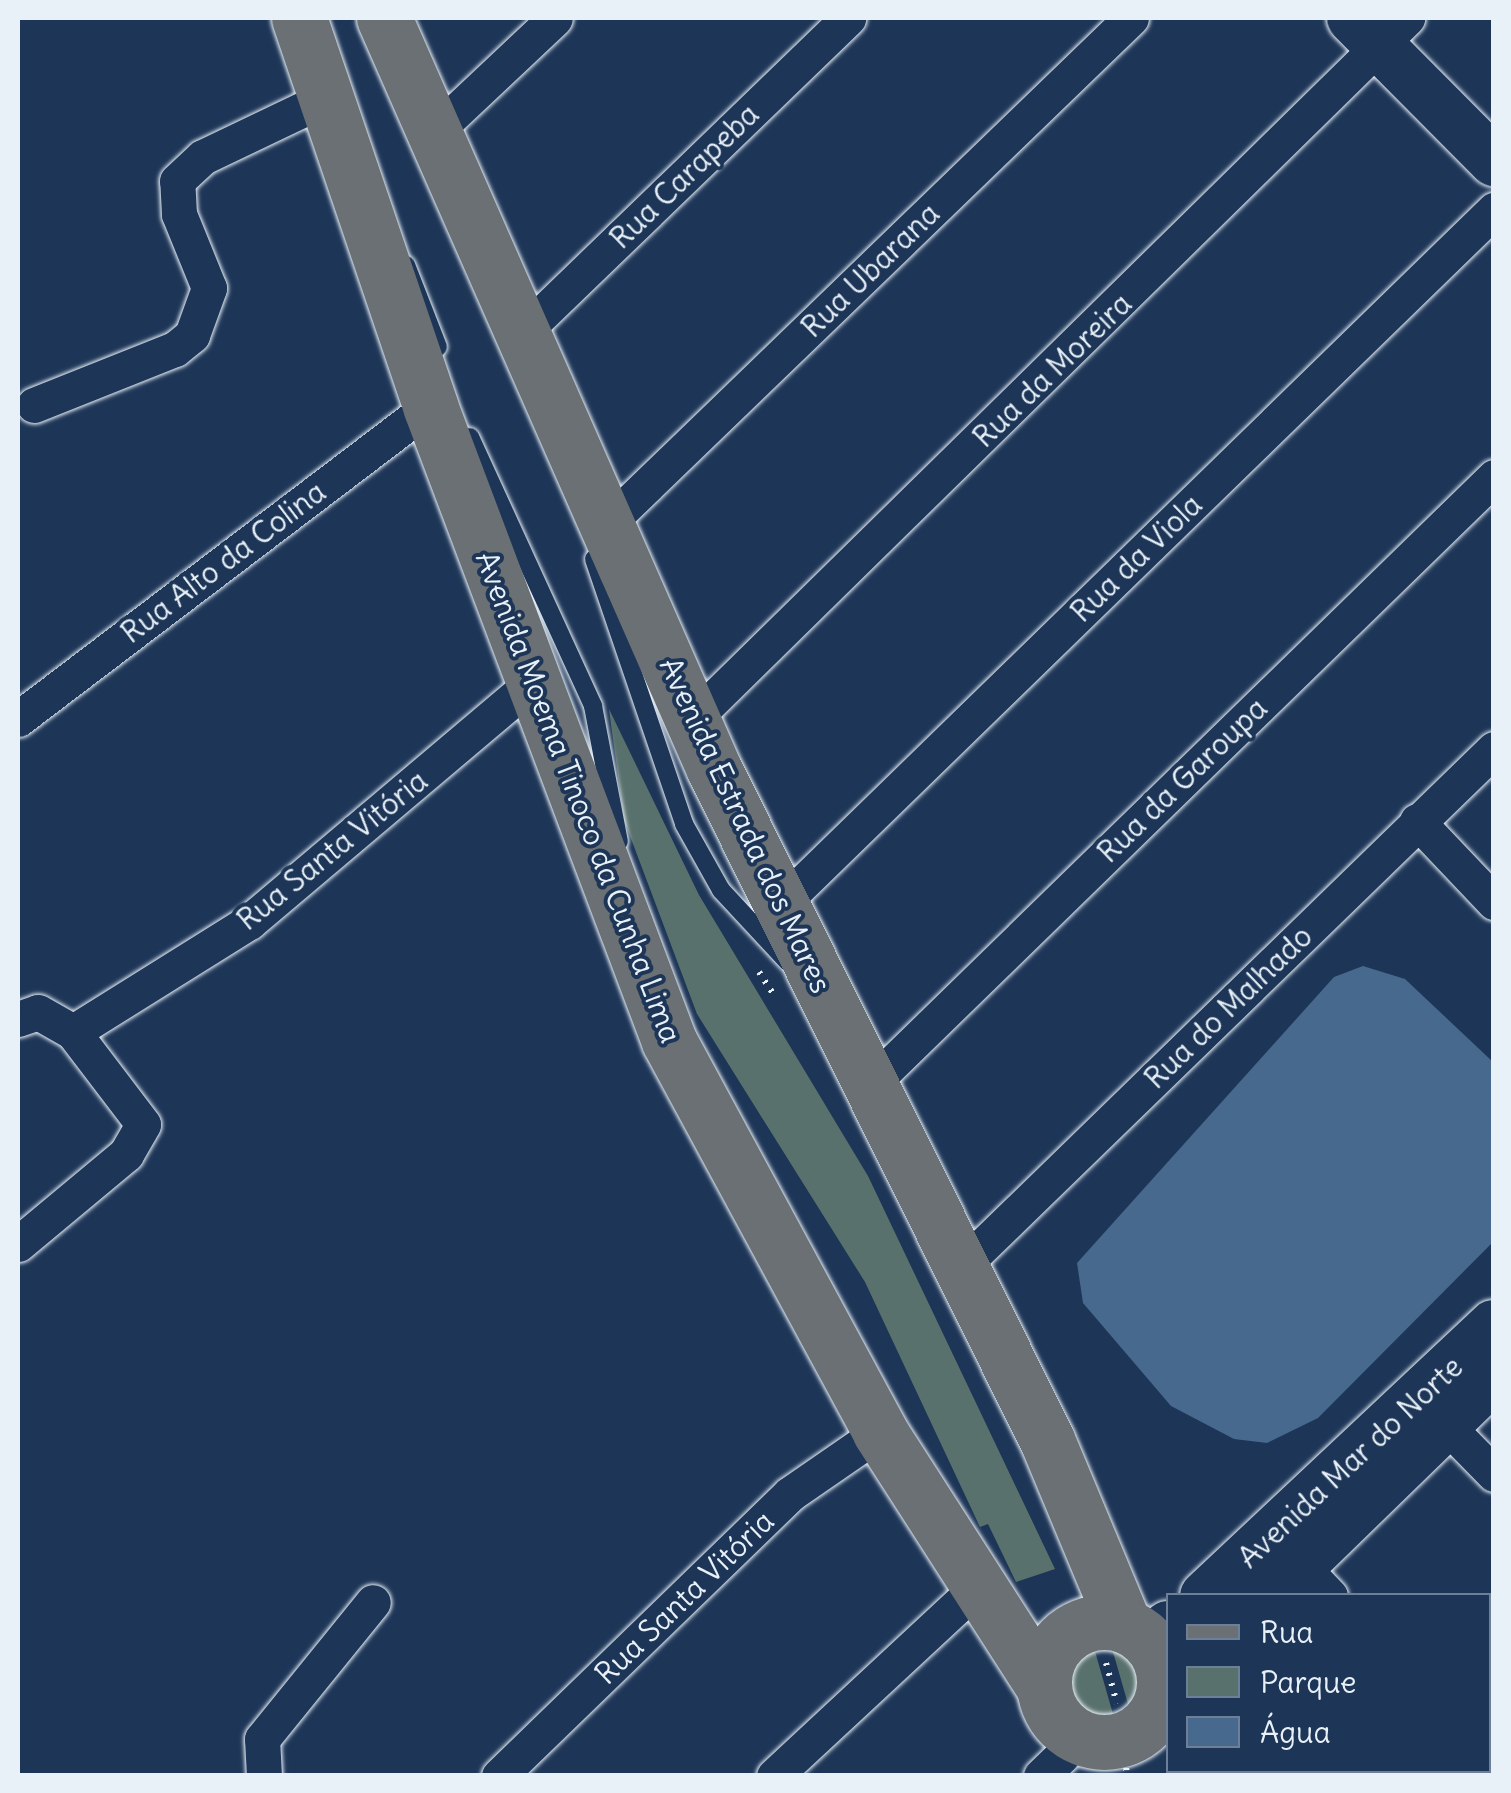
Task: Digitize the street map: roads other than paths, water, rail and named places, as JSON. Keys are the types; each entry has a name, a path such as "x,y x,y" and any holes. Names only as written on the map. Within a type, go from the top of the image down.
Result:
{"main road":[{"name":"Avenida Moema Tinoco da Cunha Lima","path":"298,18 359,194 445,397 532,683 639,974 713,1134 880,1432 975,1589 1052,1740 1142,1730"},
{"name":"Avenida Estrada dos Mares","path":"384,18 431,135 780,906 962,1266 1094,1543 1147,1631 1164,1673 1142,1730"},
{"path":"1052,1740 1060,1640 1090,1623 1147,1631"}],"street":[{"path":"431,135 555,18"},
{"name":"Rua Carapeba","path":"521,334 848,18"},
{"name":"Rua Ubarana","path":"608,524 1131,18"},
{"path":"1379,27 1494,161"},
{"name":"Rua da Moreira","path":"693,719 1379,27"},
{"path":"34,405 175,350 192,335 209,288 179,214 177,182 203,157 326,98"},
{"name":"Rua da Viola","path":"780,906 1494,210"},
{"name":"Rua Alto da Colina","path":"18,719 445,397"},
{"name":"Rua da Garoupa","path":"870,1084 1494,476"},
{"name":"Rua Santa Vitória","path":"73,1032 250,922 532,683"},
{"name":"Rua do Malhado","path":"962,1266 1494,748"},
{"path":"1417,822 1494,902"},
{"path":"18,1019 38,1012 73,1032 143,1124 126,1154 18,1244"},
{"name":"Avenida Mar do Norte","path":"1216,1593 1293,1573 1494,1326"},
{"path":"1293,1573 1494,1378"},
{"path":"1445,1424 1494,1474"},
{"name":"Rua Santa Vitória","path":"499,1776 790,1494 880,1432"},
{"path":"774,1776 975,1589"},
{"path":"253,1769 262,1740 374,1602"}],"lane":[{"path":"445,397 593,706 639,974"},
{"path":"574,450 587,538 684,824 732,903 823,991"}],"water":[{"path":"1363,966 1405,979 1493,1062 1493,1242 1318,1418 1267,1443 1234,1439 1171,1406 1083,1303 1077,1263 1334,977"}]}
